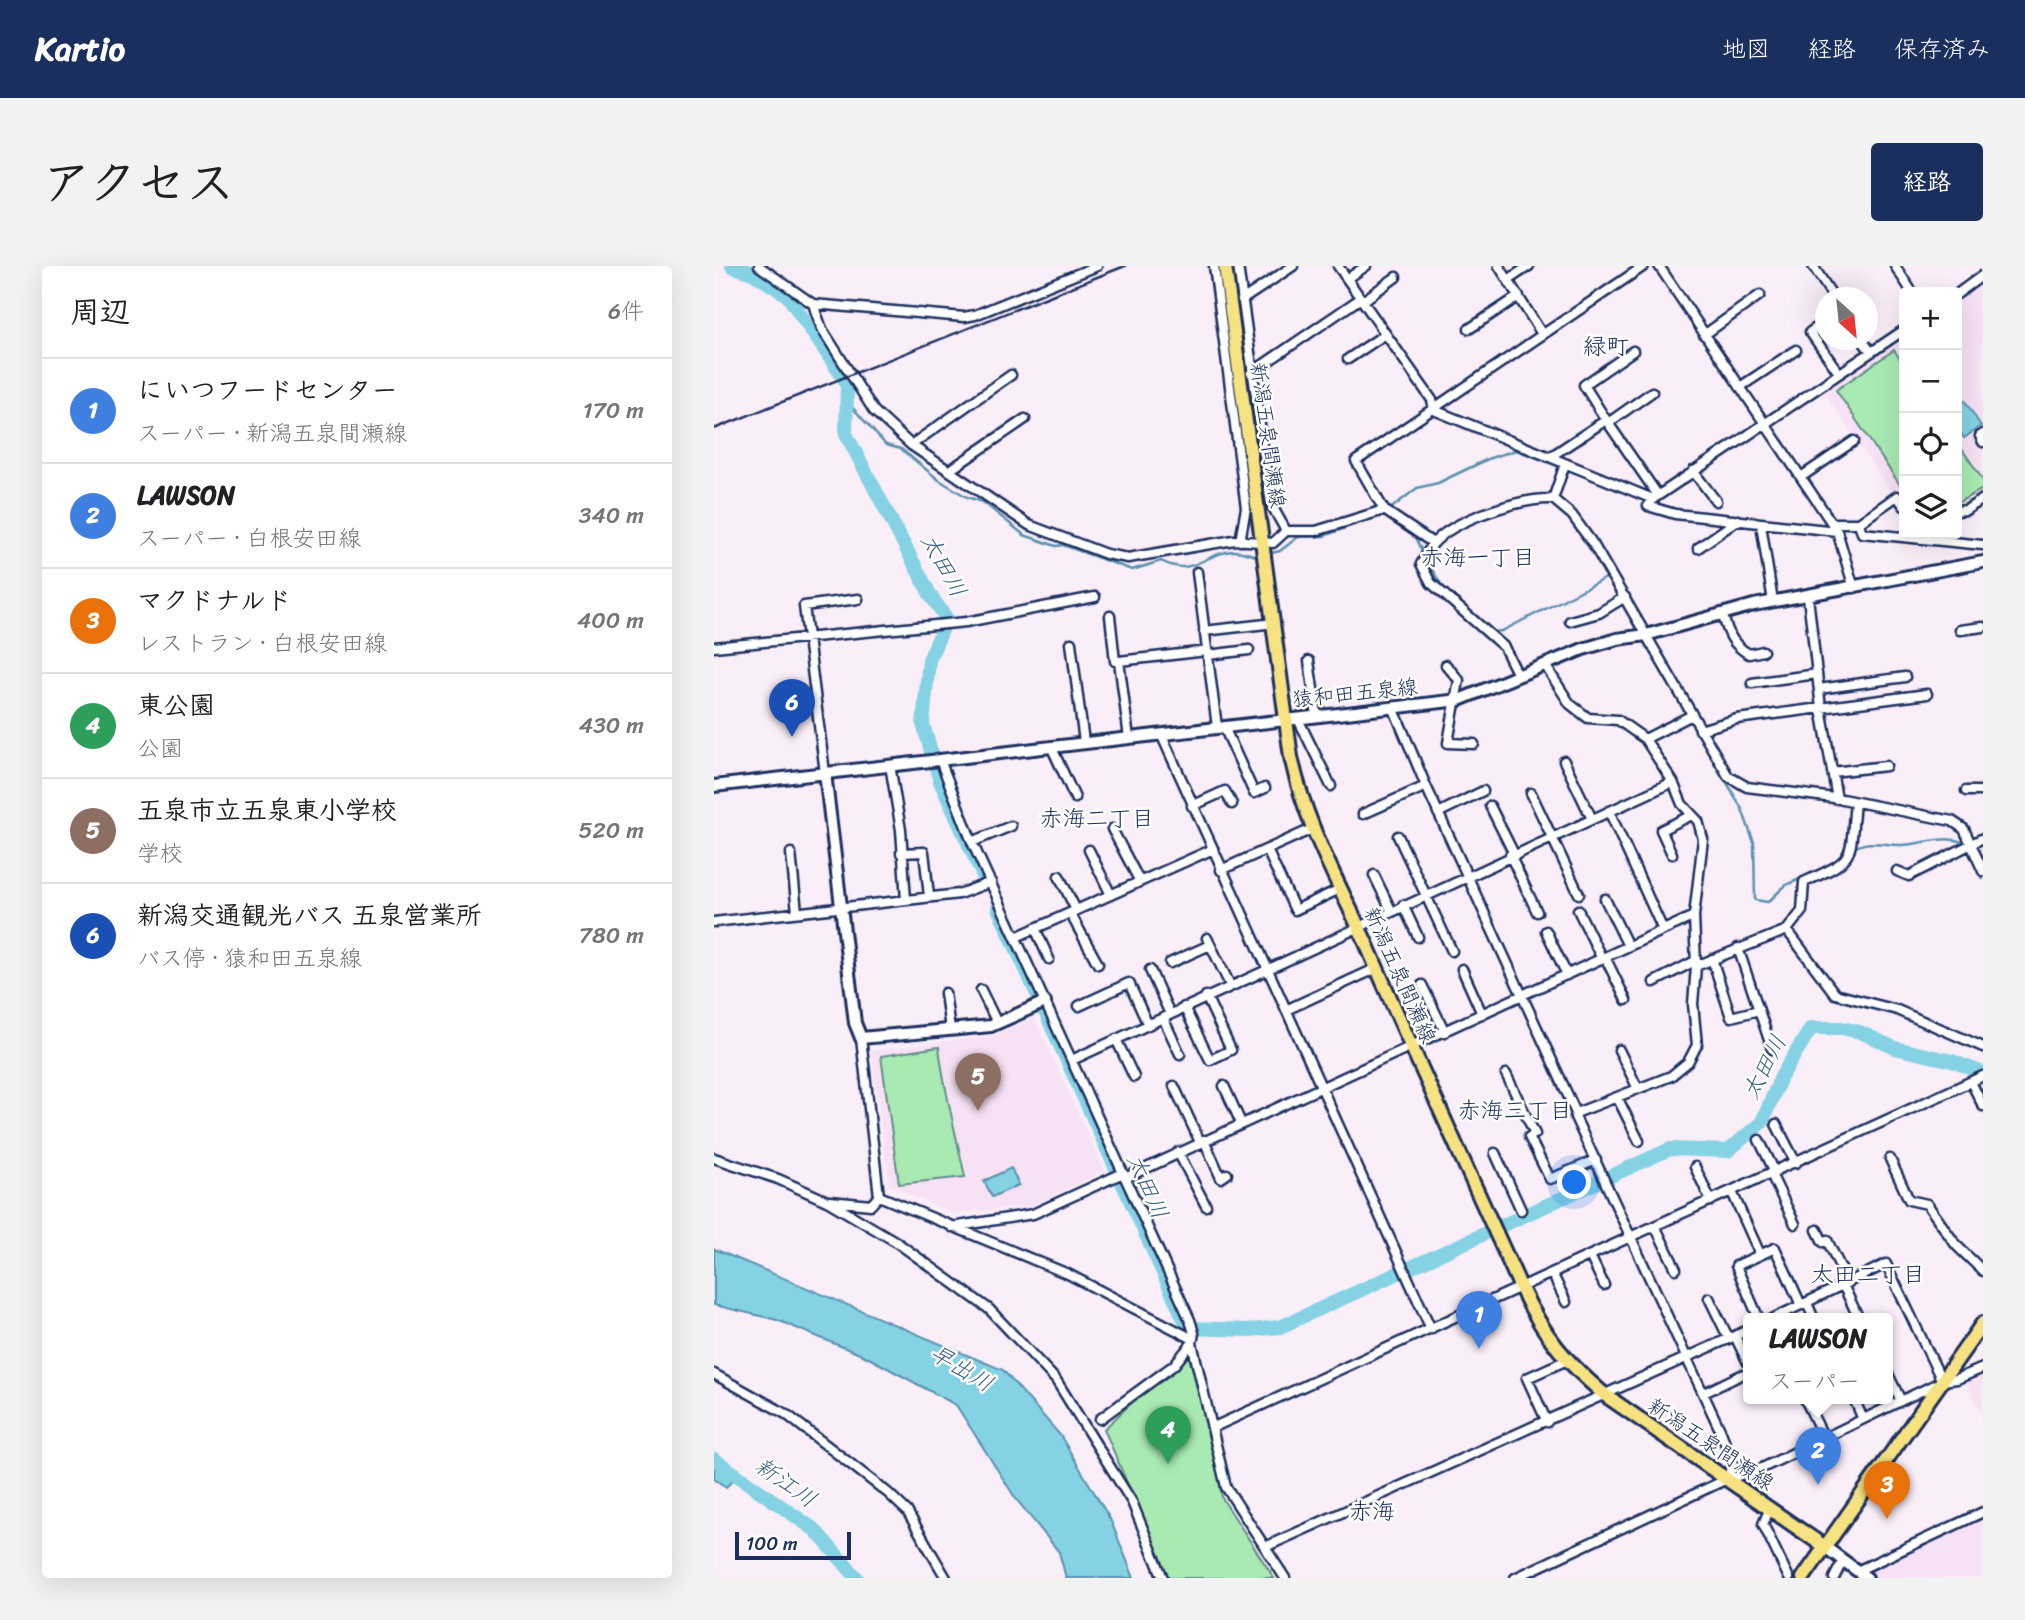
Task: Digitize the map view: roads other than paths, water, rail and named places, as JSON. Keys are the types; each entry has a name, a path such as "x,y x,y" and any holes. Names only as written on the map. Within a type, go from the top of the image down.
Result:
{"main road":[{"name":"新潟五泉間瀬線","path":"1225,266 1265,562 1293,719 1291,757 1301,801 1521,1288 1542,1331 1567,1360 1605,1395 1825,1547"},
{"name":"猿和田五泉線","path":"714,786 1454,701 1583,649 1632,635 1646,635 1722,613 1983,562"},
{"path":"825,773 839,909 855,1023 861,1038 997,1023 1042,1004"},
{"path":"1803,1578 1983,1323"},
{"path":"1825,1547 1867,1578"}],"street":[{"path":"759,266 813,304 964,317 1097,266"},
{"path":"1214,266 1217,317 1246,508 1240,541"},
{"path":"1238,266 1271,505 1286,531"},
{"path":"1242,300 1293,266"},
{"path":"1338,266 1432,400 1434,410"},
{"path":"1347,279 1366,266"},
{"path":"1499,266 1542,334"},
{"path":"1508,280 1529,266"},
{"path":"1433,543 1384,510 1356,461 1644,266"},
{"path":"1659,266 1835,527 1854,588"},
{"path":"1812,266 1826,287"},
{"path":"1895,266 1909,287"},
{"path":"1962,290 1983,275"},
{"path":"1251,373 1396,277"},
{"path":"1704,335 1760,295"},
{"path":"1469,329 1519,296"},
{"path":"813,304 822,330 874,411 911,444 1029,525 1106,554 1128,558 1205,544 1240,541 1273,543 1286,531 1316,531 1384,510"},
{"path":"1899,333 1655,496 1648,506 1675,514 1835,527 1859,523 1897,496 1899,499"},
{"path":"1348,359 1384,335"},
{"path":"1740,387 1796,350"},
{"path":"1823,350 1839,373"},
{"path":"1633,351 1584,386 1655,496"},
{"path":"911,444 1011,375"},
{"path":"1550,457 1652,392"},
{"path":"1434,410 1565,464 1655,496"},
{"path":"950,470 1025,419"},
{"path":"1983,434 1980,436 1983,442"},
{"path":"1801,477 1854,441"},
{"path":"1553,499 1565,464"},
{"path":"1693,471 1716,502"},
{"path":"1518,675 1504,648 1431,583 1421,564 1433,543 1451,530 1513,503 1553,499 1572,515 1593,544 1728,776 1747,787 1837,799 1952,821 1964,829 1983,871"},
{"path":"1962,510 1983,499"},
{"path":"1698,548 1738,520"},
{"path":"1761,523 1773,603"},
{"path":"1859,523 1862,533 1983,545"},
{"path":"1197,572 1220,727 1254,793 1265,788"},
{"path":"714,647 939,626 1095,597"},
{"path":"1570,621 1599,613 1625,597"},
{"path":"1808,597 1821,708 1837,799"},
{"path":"825,773 804,606 858,599"},
{"path":"1722,613 1731,640 1738,648 1749,654 1763,651"},
{"path":"1110,616 1115,661 1248,650"},
{"path":"1205,631 1275,623"},
{"path":"1960,630 1983,627"},
{"path":"1070,643 1084,743"},
{"path":"1119,661 1129,738"},
{"path":"1309,661 1317,716"},
{"path":"1446,665 1459,680 1448,743 1474,744"},
{"path":"1545,665 1570,704 1588,718 1619,720 1645,739 1673,782 1682,804 1698,821 1703,839 1693,916 1696,1045 1688,1062 1671,1076 1576,1113"},
{"path":"1752,683 1817,674"},
{"path":"1819,689 1905,677"},
{"path":"1700,730 1737,719 1927,694"},
{"path":"1393,707 1438,813 1576,1113 1575,1117 1704,1393 1733,1464 1727,1479"},
{"path":"1645,739 1692,715"},
{"path":"1293,719 1331,786"},
{"path":"1161,734 1211,850 1431,1329"},
{"path":"1051,746 1075,798"},
{"path":"935,761 1016,937 1042,1004 1072,1060 1121,1175 1180,1295 1194,1333 1192,1341 1174,1365 1100,1419"},
{"path":"1564,761 1592,819"},
{"path":"891,765 906,900"},
{"path":"1832,772 1886,766"},
{"path":"1072,1060 1425,894 1673,782"},
{"path":"1363,814 1426,786"},
{"path":"1192,806 1225,791 1232,804"},
{"path":"1438,813 1483,791"},
{"path":"1966,791 1983,791"},
{"path":"1531,793 1579,894"},
{"path":"1654,982 1695,963 1787,930 1802,911 1804,882 1839,867 1850,852 1855,802"},
{"path":"1490,806 1537,912"},
{"path":"1609,811 1663,930"},
{"path":"1672,854 1661,830 1692,815"},
{"path":"972,842 1011,826"},
{"path":"1112,829 1140,882"},
{"path":"1221,870 1312,829"},
{"path":"1398,836 1452,951"},
{"path":"1897,871 1909,876 1983,838"},
{"path":"1089,850 1111,895"},
{"path":"1016,937 1211,850"},
{"path":"1267,850 1295,910 1340,890"},
{"path":"901,853 924,852 929,896"},
{"path":"791,853 797,912"},
{"path":"1374,875 1391,911"},
{"path":"1059,876 1098,964"},
{"path":"714,922 959,894 991,882"},
{"path":"1605,899 1629,946"},
{"path":"1403,905 1418,937"},
{"path":"1578,910 1626,1000"},
{"path":"949,1228 1033,1214 1445,1032 1693,916"},
{"path":"1035,928 1049,959"},
{"path":"1787,930 1835,993 1897,1010 1983,1047"},
{"path":"1546,931 1567,975"},
{"path":"1170,963 1209,942 1230,985"},
{"path":"1738,948 1772,1049"},
{"path":"1712,959 1731,1017 1759,1010"},
{"path":"1286,1010 1377,968"},
{"path":"1462,969 1482,1014"},
{"path":"1150,970 1180,1054"},
{"path":"1079,1006 1129,983 1148,1025"},
{"path":"1422,985 1445,1032"},
{"path":"981,990 997,1023"},
{"path":"945,993 950,1029"},
{"path":"1184,1007 1210,1060 1231,1050 1206,996"},
{"path":"827,1200 871,1205 879,1196 861,1038"},
{"path":"1116,1040 1133,1077"},
{"path":"1619,1051 1638,1089"},
{"path":"1506,1074 1550,1179 1596,1160"},
{"path":"1214,1427 1983,1076"},
{"path":"1970,1082 1983,1106"},
{"path":"1174,1086 1221,1178 1227,1174"},
{"path":"1224,1086 1241,1123"},
{"path":"1617,1097 1639,1141"},
{"path":"1776,1124 1796,1163"},
{"path":"1759,1140 1795,1224"},
{"path":"1178,1152 1206,1206"},
{"path":"1494,1153 1521,1210"},
{"path":"714,1158 778,1179 827,1200 957,1283 1025,1343 1056,1380 1132,1502 1163,1578"},
{"path":"1891,1159 1909,1200 1927,1205 1956,1245 1983,1271"},
{"path":"1695,1167 1711,1201"},
{"path":"1732,1192 1760,1254"},
{"path":"879,1196 949,1228 1068,1274 1192,1341 1226,1487 1285,1578"},
{"path":"1655,1226 1676,1269"},
{"path":"1817,1230 1823,1242 1827,1240 1857,1313"},
{"path":"1756,1313 1736,1266 1775,1248 1810,1313"},
{"path":"1590,1256 1604,1285"},
{"path":"1785,1313 1886,1264 1942,1381"},
{"path":"1552,1273 1566,1302"},
{"path":"1709,1298 1743,1355"},
{"path":"1265,1547 1743,1332"},
{"path":"1547,1422 1527,1378 1567,1360"},
{"path":"1515,1578 1727,1479 1758,1470 1942,1381 1958,1379 1983,1368"},
{"path":"714,1374 786,1414 888,1493 907,1511 946,1578"},
{"path":"1704,1393 1741,1374"},
{"path":"1893,1384 1901,1401"},
{"path":"1807,1404 1824,1438"},
{"path":"1856,1404 1863,1419"},
{"path":"1770,1508 1763,1524 1789,1578"},
{"path":"1857,1571 1983,1512"},
{"path":"1833,1578 1843,1560"}],"water":[{"path":"1965,401 1981,426 1964,438 1962,435 1962,403"},
{"path":"1011,1168 1019,1185 992,1197 984,1181"},
{"name":"早出川","path":"714,1249 1003,1370 1060,1435 1110,1519 1134,1578 1066,1578 1059,1552 1016,1499 956,1405 867,1357 777,1320 714,1305"},
{"path":"714,1454 741,1473 726,1487 714,1479"}],"waterway":[{"name":"太田川","path":"732,266 753,273 787,295 847,383 846,434 931,596 947,619 929,660 923,724 940,781 985,880"},
{"path":"847,383 852,407 886,445 901,449 939,480 967,497 983,502 1024,535 1056,546 1063,545 1132,570 1161,561 1172,566 1190,566 1233,551 1260,556"},
{"path":"1389,510 1417,488 1438,483 1490,458 1516,450 1560,467"},
{"path":"1566,469 1648,501"},
{"path":"1267,554 1280,551 1298,537 1324,536 1380,515"},
{"path":"1806,524 1831,525"},
{"path":"1852,527 1899,532"},
{"path":"1414,535 1423,554"},
{"path":"1426,560 1442,586 1493,632 1502,631 1608,577 1638,633"},
{"path":"1642,639 1672,687"},
{"path":"1691,720 1742,809 1754,843 1755,900 1768,902 1786,885 1816,872"},
{"path":"1853,849 1871,843 1902,845 1955,840 1963,842 1983,879"},
{"name":"太田川","path":"998,908 1188,1328 1250,1330 1280,1327 1670,1149 1728,1151 1762,1122 1781,1077 1811,1028 1842,1028 1860,1032 1895,1048 1952,1061 1983,1073"},
{"name":"新江川","path":"714,1459 815,1530 857,1578"}],"railway":[{"path":"714,429 1125,266"}],"place":[{"name":"新潟交通観光バス 五泉営業所","path":"792,737"},
{"name":"五泉市立五泉東小学校","path":"978,1111"},
{"name":"にいつフードセンター","path":"1479,1349"},
{"name":"東公園","path":"1168,1464"},
{"name":"LAWSON","path":"1818,1485"},
{"name":"マクドナルド","path":"1887,1519"}],"district":[{"name":"緑町","path":"1606,346"},
{"name":"赤海一丁目","path":"1478,557"},
{"name":"赤海二丁目","path":"1097,818"},
{"name":"赤海三丁目","path":"1515,1110"},
{"name":"太田二丁目","path":"1868,1274"},
{"name":"赤海","path":"1372,1511"}]}
